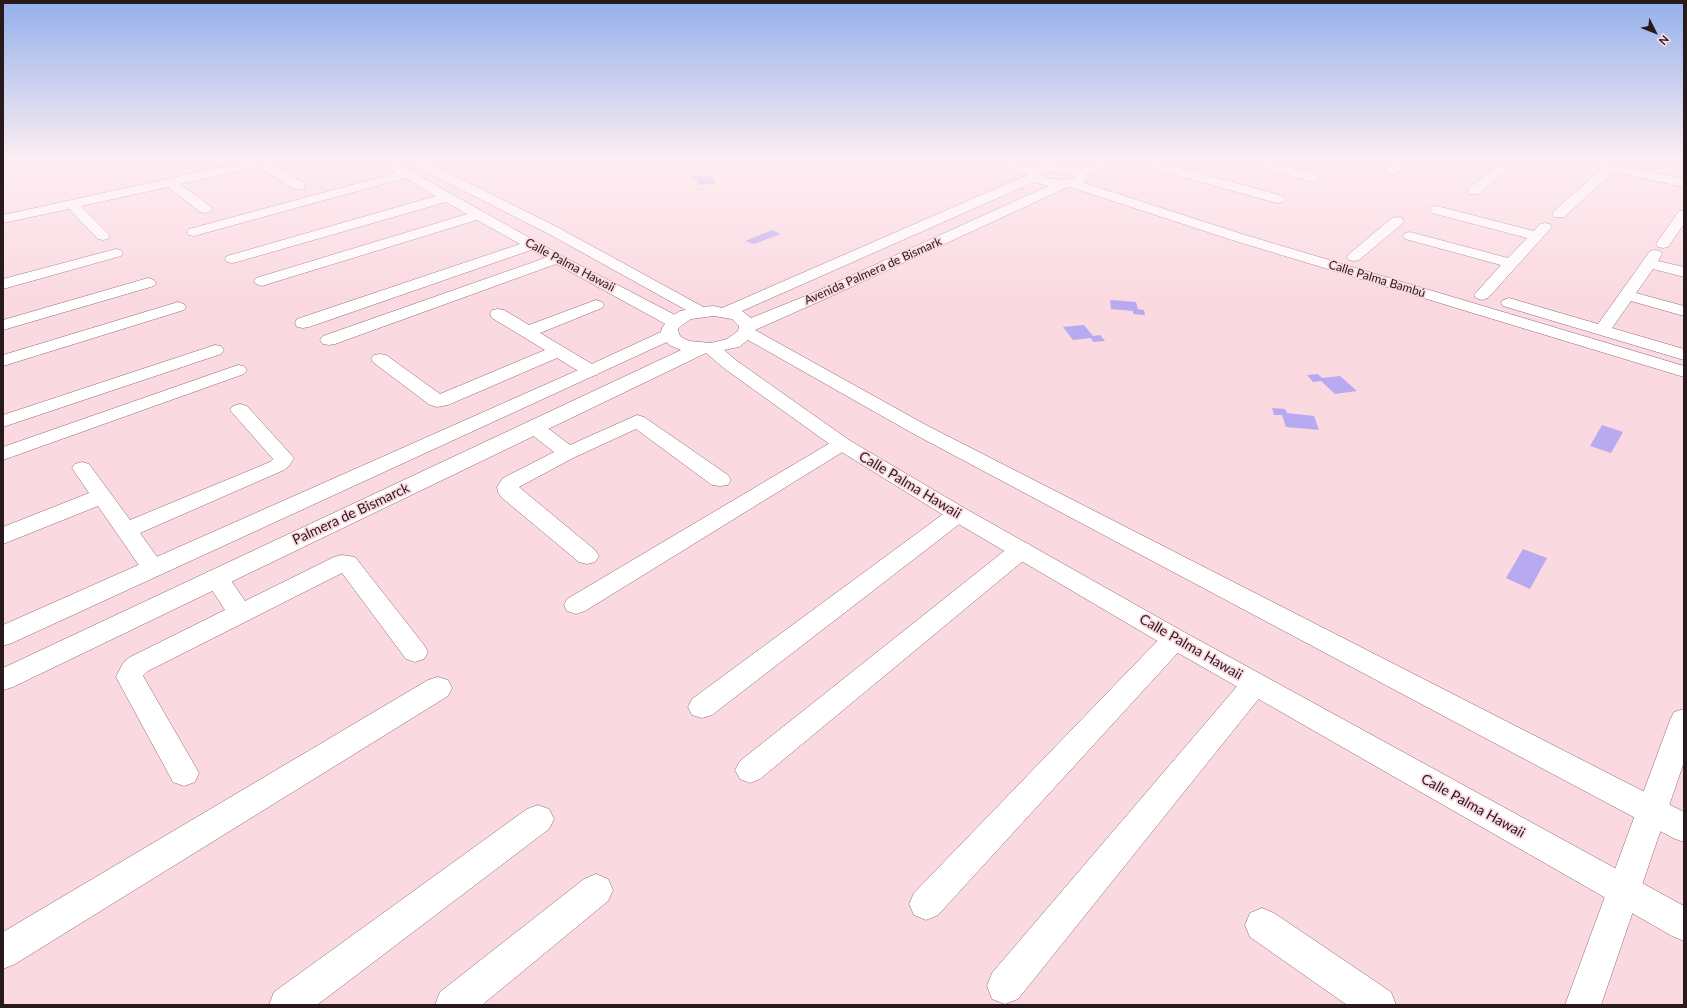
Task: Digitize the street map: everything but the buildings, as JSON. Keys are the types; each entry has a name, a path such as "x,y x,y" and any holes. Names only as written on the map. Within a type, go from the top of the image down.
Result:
{"street":[{"path":"3,219 58,207"},
{"path":"75,207 103,236"},
{"path":"194,232 286,207"},
{"path":"232,259 412,207"},
{"name":"Calle Palma Hawaii","path":"465,207 557,259 673,328 675,341 686,346 705,348 842,444 958,514 1255,684 1684,924"},
{"name":"Calle Palma Hawaii","path":"506,207 554,231 701,312"},
{"name":"Avenida Palmera de Bismark","path":"726,312 962,207"},
{"name":"Avenida Palmera de Bismark","path":"705,348 733,343 741,338 747,329 1012,207"},
{"name":"Calle Palma Bambú","path":"1154,207 1237,236 1684,372"},
{"name":"Calle Palma Bambú","path":"1174,207 1369,262"},
{"path":"1559,214 1567,207"},
{"path":"1437,210 1541,231 1511,263 1474,293 1684,355"},
{"path":"262,282 478,214"},
{"path":"1602,331 1684,214"},
{"path":"1354,257 1398,221"},
{"path":"1410,236 1511,263"},
{"path":"1659,250 1684,240"},
{"path":"303,323 532,245"},
{"path":"1659,250 1684,272"},
{"path":"3,284 116,253"},
{"path":"329,340 557,259"},
{"path":"3,325 148,283"},
{"path":"1627,295 1684,311"},
{"path":"527,332 596,304"},
{"path":"3,361 178,307"},
{"path":"3,636 591,372 673,328 686,315 701,312 726,312 737,315 744,320 747,329 919,429 1684,828"},
{"path":"498,314 591,372"},
{"name":"Palmera de Bismarck","path":"3,680 534,427 705,348"},
{"path":"3,421 215,350"},
{"path":"380,359 437,401 441,401 558,351"},
{"path":"3,454 238,370"},
{"path":"126,530 277,466 282,462 284,458 240,410"},
{"path":"587,556 509,492 508,487 511,483 568,453 637,421 720,480"},
{"path":"534,427 568,453"},
{"path":"576,605 842,444"},
{"path":"82,468 153,568"},
{"path":"3,536 102,496"},
{"path":"702,707 958,514"},
{"path":"750,770 1021,550"},
{"path":"184,773 129,677 132,670 139,664 336,565 347,563 415,652"},
{"path":"216,578 240,613"},
{"path":"926,904 1176,639"},
{"path":"1006,986 1255,684"},
{"path":"3,952 438,688"},
{"path":"1583,1005 1684,720"},
{"path":"287,1005 538,819"},
{"path":"453,1005 596,890"},
{"path":"1262,925 1378,1005"}],"shaded area":[{"path":"772,230 781,234 754,244 745,241"},
{"path":"1110,300 1136,302 1138,309 1144,310 1145,315 1133,314 1133,311 1111,309"},
{"path":"1084,325 1093,336 1100,335 1105,341 1093,342 1091,338 1073,340 1063,327"},
{"path":"1318,374 1322,378 1340,376 1357,391 1335,394 1321,381 1313,382 1307,375"},
{"path":"1272,408 1285,409 1287,413 1314,416 1319,430 1286,427 1282,415 1274,415"},
{"path":"1602,425 1623,432 1611,453 1590,446"},
{"path":"1523,549 1547,558 1530,589 1506,578"}]}
